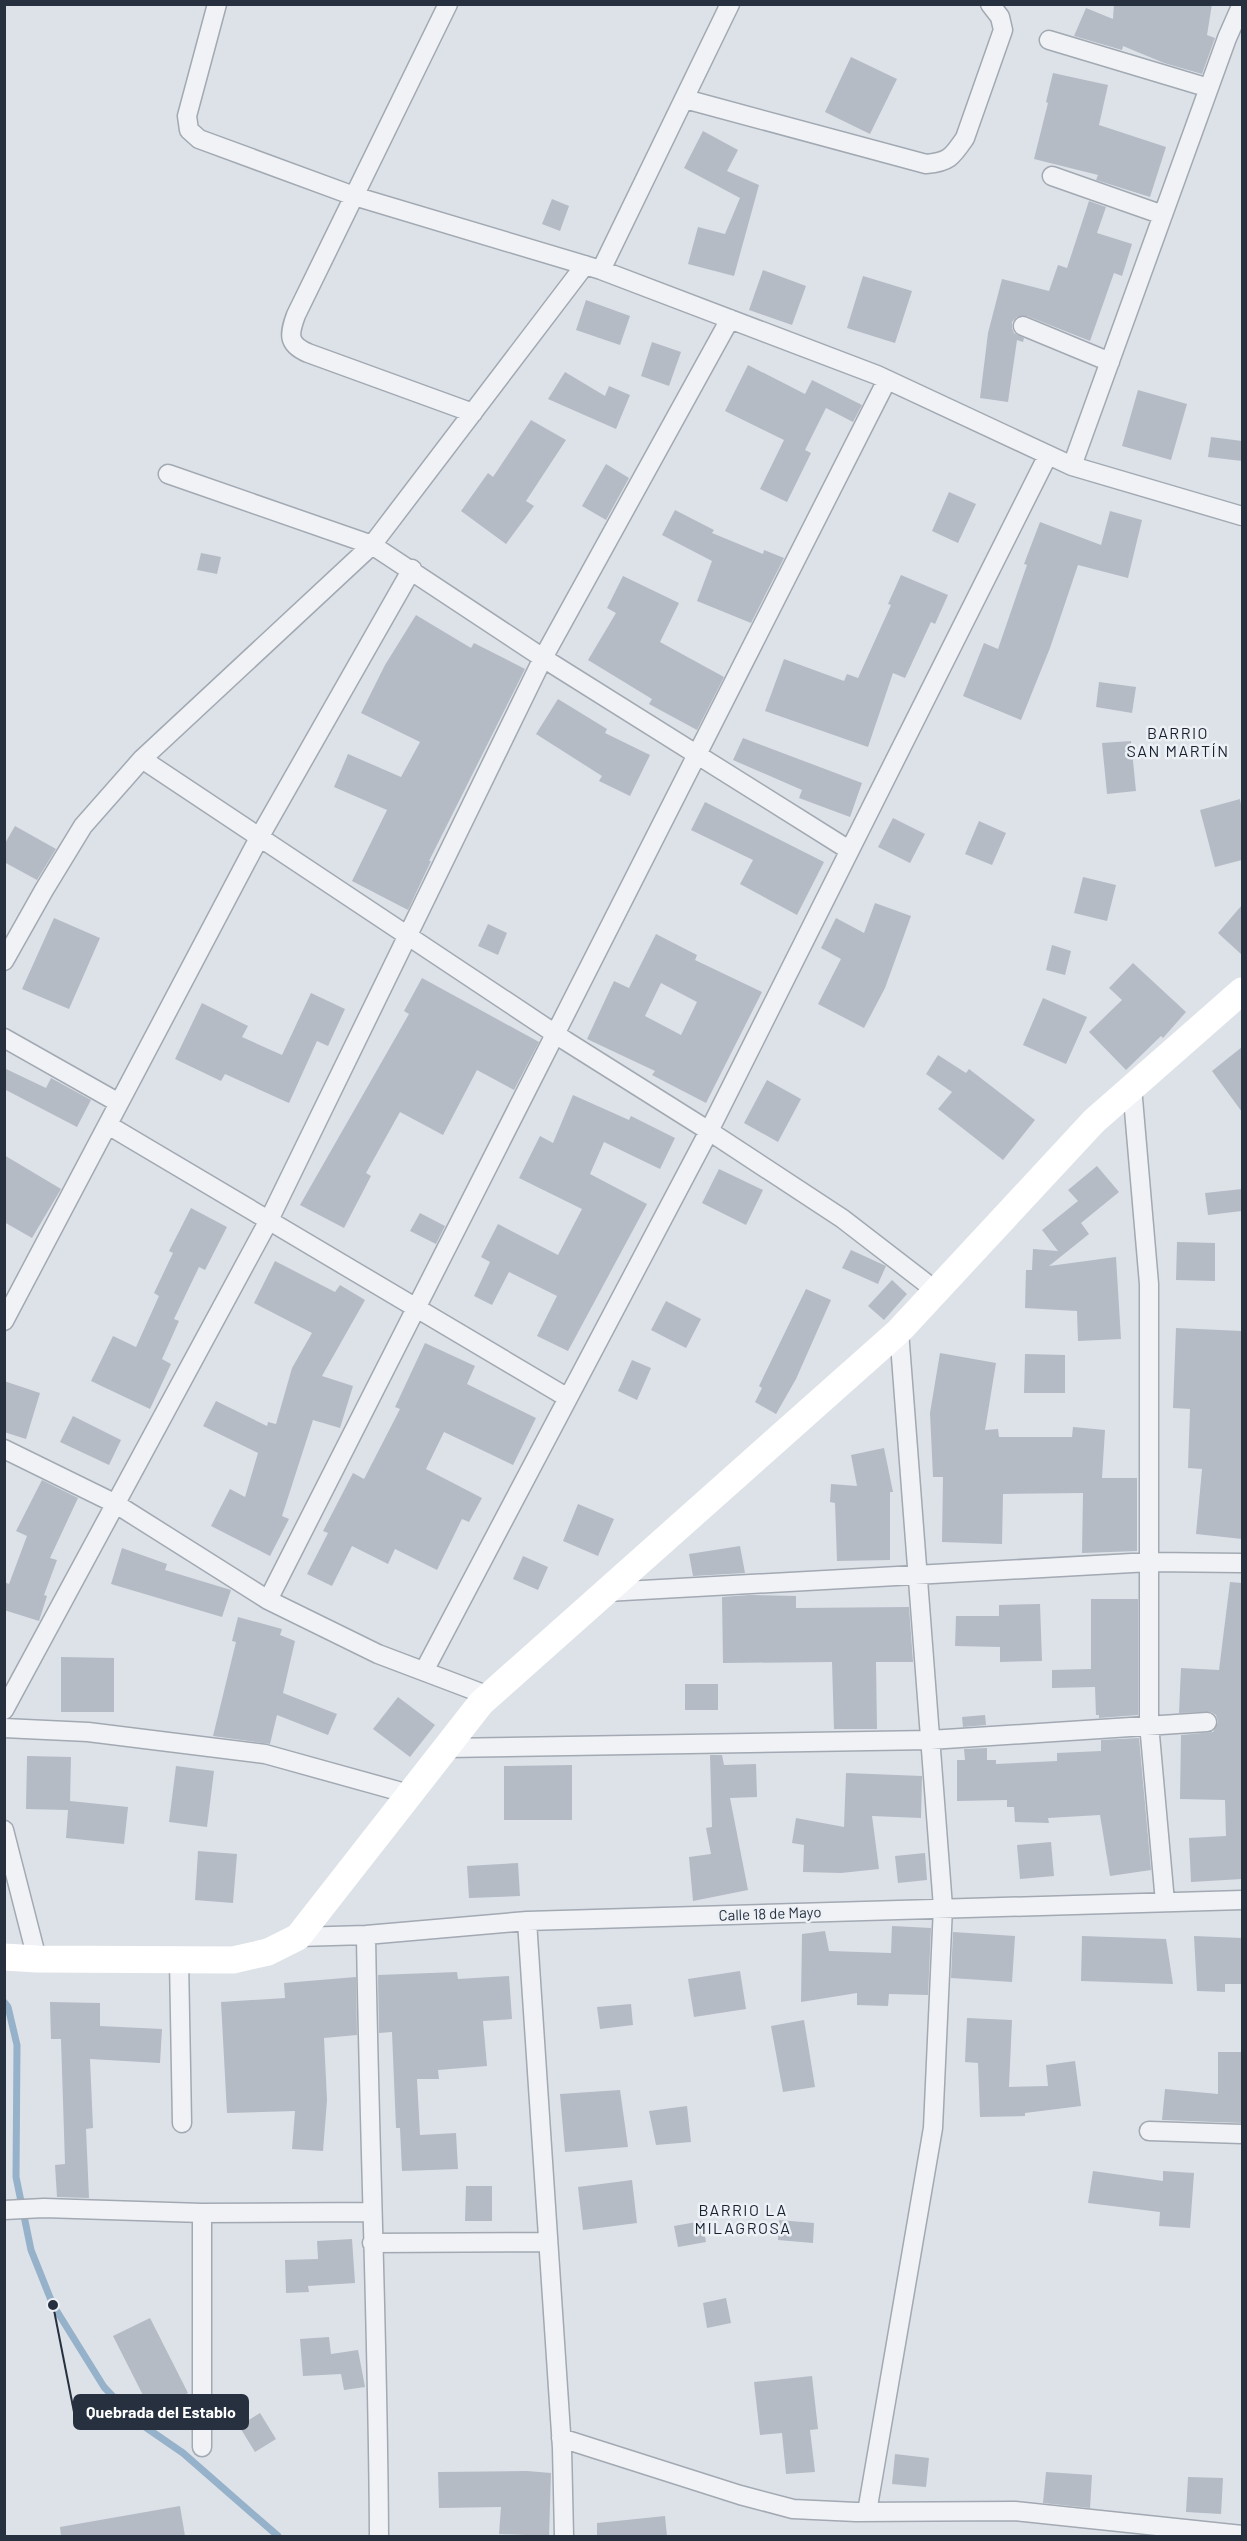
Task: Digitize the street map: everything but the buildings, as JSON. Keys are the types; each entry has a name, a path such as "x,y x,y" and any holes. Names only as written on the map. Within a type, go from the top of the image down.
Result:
{"street":[{"path":"218,4 187,116 189,130 198,138 354,196 593,268 887,380 1072,466 1242,516"},
{"path":"448,4 296,315 291,329 291,340 298,349 473,413"},
{"path":"4,961 83,826 142,759 372,545 473,413 593,268 685,99 730,4"},
{"path":"685,99 926,164 944,163 954,154 965,138 1003,30 1000,17 990,4"},
{"path":"1072,466 1209,88 1242,4"},
{"path":"1049,40 1209,88"},
{"path":"1052,176 1163,215"},
{"path":"4,1710 269,1220 543,658 730,319"},
{"path":"1023,326 1110,362"},
{"path":"268,1600 887,380"},
{"path":"424,1671 709,1131 1048,455"},
{"path":"168,474 372,545 412,569 543,658 849,850"},
{"path":"4,1321 260,836 412,569"},
{"path":"142,759 555,1034 843,1219 935,1290"},
{"path":"4,1957 233,1960 268,1952 297,1936 489,1696 899,1331 1094,1121 1242,991"},
{"path":"4,1038 119,1104"},
{"path":"1132,1087 1149,1284 1149,1724 1165,1902"},
{"path":"108,1125 568,1398"},
{"path":"867,2512 933,2128 944,1907 899,1331"},
{"path":"4,1449 116,1504 268,1600 378,1654 489,1696"},
{"path":"606,1592 1150,1562 1242,1563"},
{"path":"446,1748 930,1740 1207,1722"},
{"path":"4,1728 88,1732 264,1754 410,1794"},
{"path":"4,1830 37,1959"},
{"name":"Calle 18 de Mayo","path":"297,1936 366,1935 527,1921 1242,1900"},
{"path":"527,1921 561,2438 564,2536"},
{"path":"366,1935 379,2536"},
{"path":"179,1960 182,2123"},
{"path":"1149,2131 1242,2134"},
{"path":"4,2211 44,2208 202,2213 371,2212"},
{"path":"202,2213 202,2447"},
{"path":"372,2243 549,2242"},
{"path":"561,2438 740,2495 793,2509 867,2512 1015,2511 1242,2535"}],"waterway":[{"path":"4,2002 8,2007 17,2045 16,2177 31,2250 53,2305 104,2387 135,2420 183,2453 278,2536"}],"place":[{"name":"Quebrada del Establo","path":"53,2305"}],"district":[{"name":"BARRIO SAN MARTÍN","path":"1178,741"},
{"name":"BARRIO LA MILAGROSA","path":"743,2218"}]}
